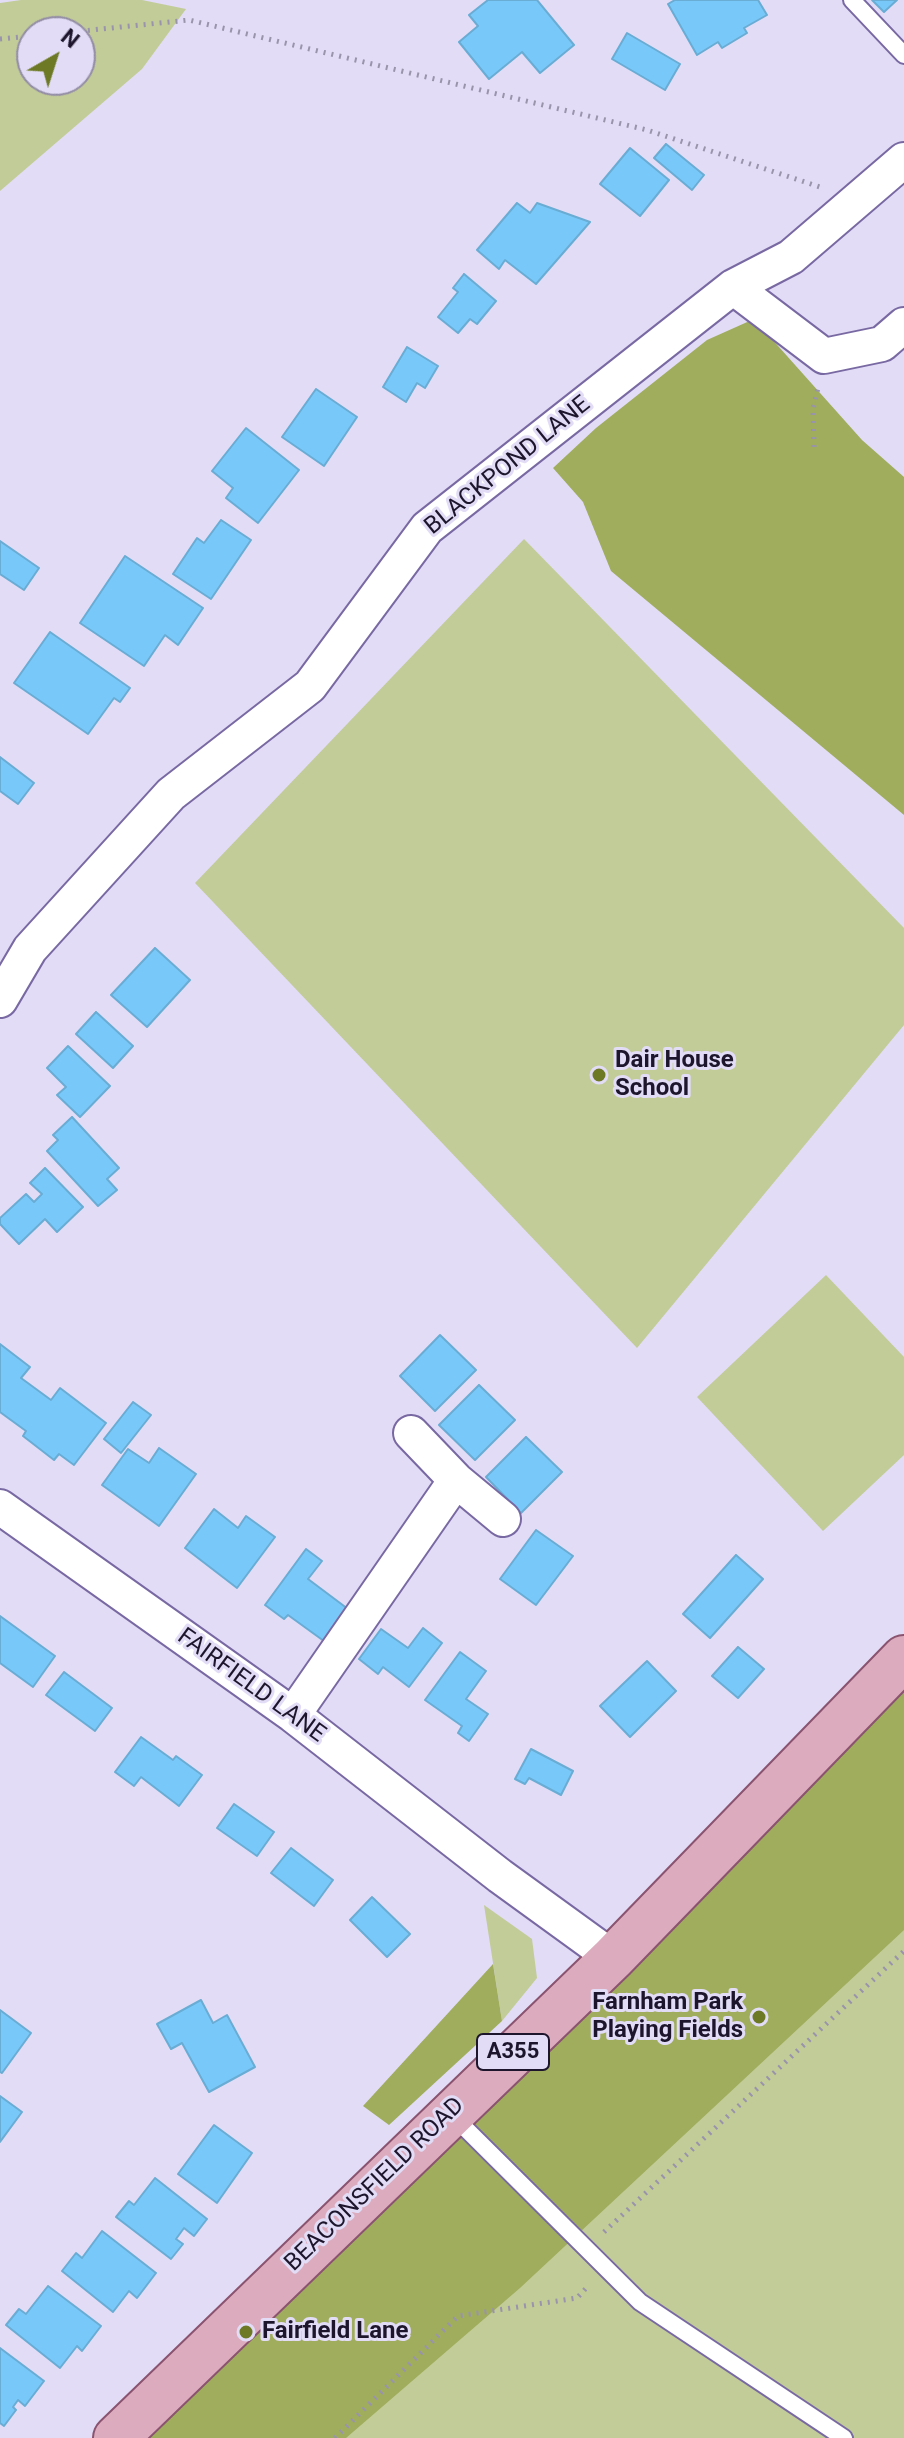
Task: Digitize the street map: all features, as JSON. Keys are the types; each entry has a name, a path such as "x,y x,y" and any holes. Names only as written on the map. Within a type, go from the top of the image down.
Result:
{"main road":[{"name":"BEACONSFIELD ROAD","path":"116,2438 449,2112 613,1958 904,1658"}],"street":[{"name":"BLACKPOND LANE","path":"0,1000 30,949 171,794 310,686 427,528 733,287 791,257 904,160"},
{"path":"733,287 824,356 882,344 904,325"},
{"path":"411,1433 456,1480 503,1519"},
{"path":"293,1715 456,1480"},
{"name":"FAIRFIELD LANE","path":"0,1507 293,1715 500,1876 613,1958"}],"lane":[{"path":"852,0 904,55"},
{"path":"449,2112 640,2302 844,2438"}],"path":[{"path":"96,30 189,20 647,130 859,199"},
{"path":"814,447 813,409 824,356"},
{"path":"586,2248 904,1951"},
{"path":"335,2438 458,2316 577,2298 604,2267"}],"green space":[{"path":"21,0 142,0 186,9 142,69 0,191 0,3"},
{"path":"754,319 862,440 904,477 904,815 611,571 583,502 553,468 596,428 707,340"},
{"name":"Dair House School","path":"524,539 904,928 904,1025 637,1348 195,883"},
{"path":"826,1275 904,1357 904,1455 823,1531 697,1397"},
{"path":"904,1689 904,1930 520,2288 346,2438 139,2438"},
{"name":"Farnham Park Playing Fields","path":"904,1726 904,2438 154,2438"},
{"path":"484,1905 532,1939 537,1978 502,2021"},
{"path":"493,1964 502,2021 389,2125 363,2106"}],"building":[{"path":"488,0 537,0 574,45 540,73 522,52 489,79 459,42 478,26 469,15"},
{"path":"675,0 758,0 767,15 744,28 747,33 722,48 718,42 697,55 668,4"},
{"path":"872,0 897,0 884,12"},
{"path":"627,33 680,64 665,90 612,59"},
{"path":"666,144 704,175 692,190 654,158"},
{"path":"630,148 669,180 640,216 600,184"},
{"path":"517,203 530,213 537,203 590,222 536,284 505,260 499,269 477,250"},
{"path":"464,274 496,301 477,324 470,319 458,333 438,317 458,292 453,288"},
{"path":"407,347 438,366 425,388 417,383 406,402 383,387"},
{"path":"316,389 357,417 324,466 282,437"},
{"path":"246,428 299,470 258,523 226,498 233,488 212,471"},
{"path":"221,520 251,540 211,599 173,574 197,538 204,543"},
{"path":"0,541 39,568 24,590 0,574"},
{"path":"125,556 203,608 178,645 165,635 144,666 80,623"},
{"path":"50,632 130,688 120,702 114,698 88,734 14,683"},
{"path":"0,757 34,783 18,804 0,791"},
{"path":"155,948 190,980 147,1027 111,995"},
{"path":"96,1012 133,1046 113,1068 76,1034"},
{"path":"68,1046 110,1086 80,1117 57,1095 66,1087 47,1068"},
{"path":"72,1117 119,1168 107,1179 117,1190 98,1206 47,1151 58,1140 53,1135"},
{"path":"45,1168 83,1207 57,1232 45,1219 19,1244 0,1224 0,1218 26,1194 34,1202 42,1194 30,1183"},
{"path":"440,1335 476,1370 435,1411 400,1376"},
{"path":"0,1344 30,1367 21,1378 51,1400 60,1388 106,1423 74,1465 59,1454 54,1460 23,1436 26,1431 0,1412"},
{"path":"479,1385 515,1420 475,1460 439,1425"},
{"path":"133,1402 151,1415 121,1453 104,1439"},
{"path":"526,1437 562,1472 521,1513 486,1477"},
{"path":"159,1448 196,1474 159,1526 102,1485 128,1449 149,1463"},
{"path":"214,1509 238,1528 246,1516 275,1537 237,1588 185,1548"},
{"path":"536,1530 573,1556 536,1605 500,1579"},
{"path":"306,1549 322,1561 308,1579 352,1612 328,1644 288,1615 284,1619 265,1605"},
{"path":"736,1555 763,1579 710,1638 683,1614"},
{"path":"0,1616 55,1656 33,1687 0,1663"},
{"path":"423,1628 442,1643 409,1687 383,1667 378,1674 359,1659 381,1629 408,1648"},
{"path":"738,1647 764,1669 738,1698 712,1676"},
{"path":"460,1652 486,1671 466,1699 488,1714 469,1741 458,1733 462,1726 425,1700"},
{"path":"647,1661 676,1691 630,1737 600,1706"},
{"path":"64,1672 112,1708 95,1731 46,1695"},
{"path":"141,1737 173,1760 176,1756 202,1775 179,1806 141,1777 134,1786 115,1772"},
{"path":"531,1749 573,1771 561,1795 529,1778 525,1784 515,1779"},
{"path":"234,1804 274,1832 257,1856 217,1828"},
{"path":"291,1848 333,1880 314,1906 271,1873"},
{"path":"372,1897 410,1934 387,1957 350,1920"},
{"path":"201,2000 213,2023 227,2015 255,2067 209,2092 182,2043 171,2049 157,2024"},
{"path":"0,2010 31,2033 2,2073 0,2072"},
{"path":"0,2096 22,2112 0,2142"},
{"path":"214,2125 252,2153 217,2203 178,2174"},
{"path":"155,2178 207,2219 194,2236 184,2228 176,2239 183,2244 171,2259 116,2217 129,2201 134,2205"},
{"path":"102,2231 156,2273 137,2298 129,2291 113,2312 62,2271 76,2253 82,2258"},
{"path":"48,2286 101,2326 82,2351 77,2346 60,2368 6,2325 19,2309 26,2314"},
{"path":"0,2348 44,2381 25,2406 18,2400 13,2407 16,2410 4,2426 0,2423"}],"place":[{"name":"Dair House School","path":"599,1075"},
{"name":"Farnham Park Playing Fields","path":"759,2017"},
{"name":"Fairfield Lane","path":"246,2332"}]}
